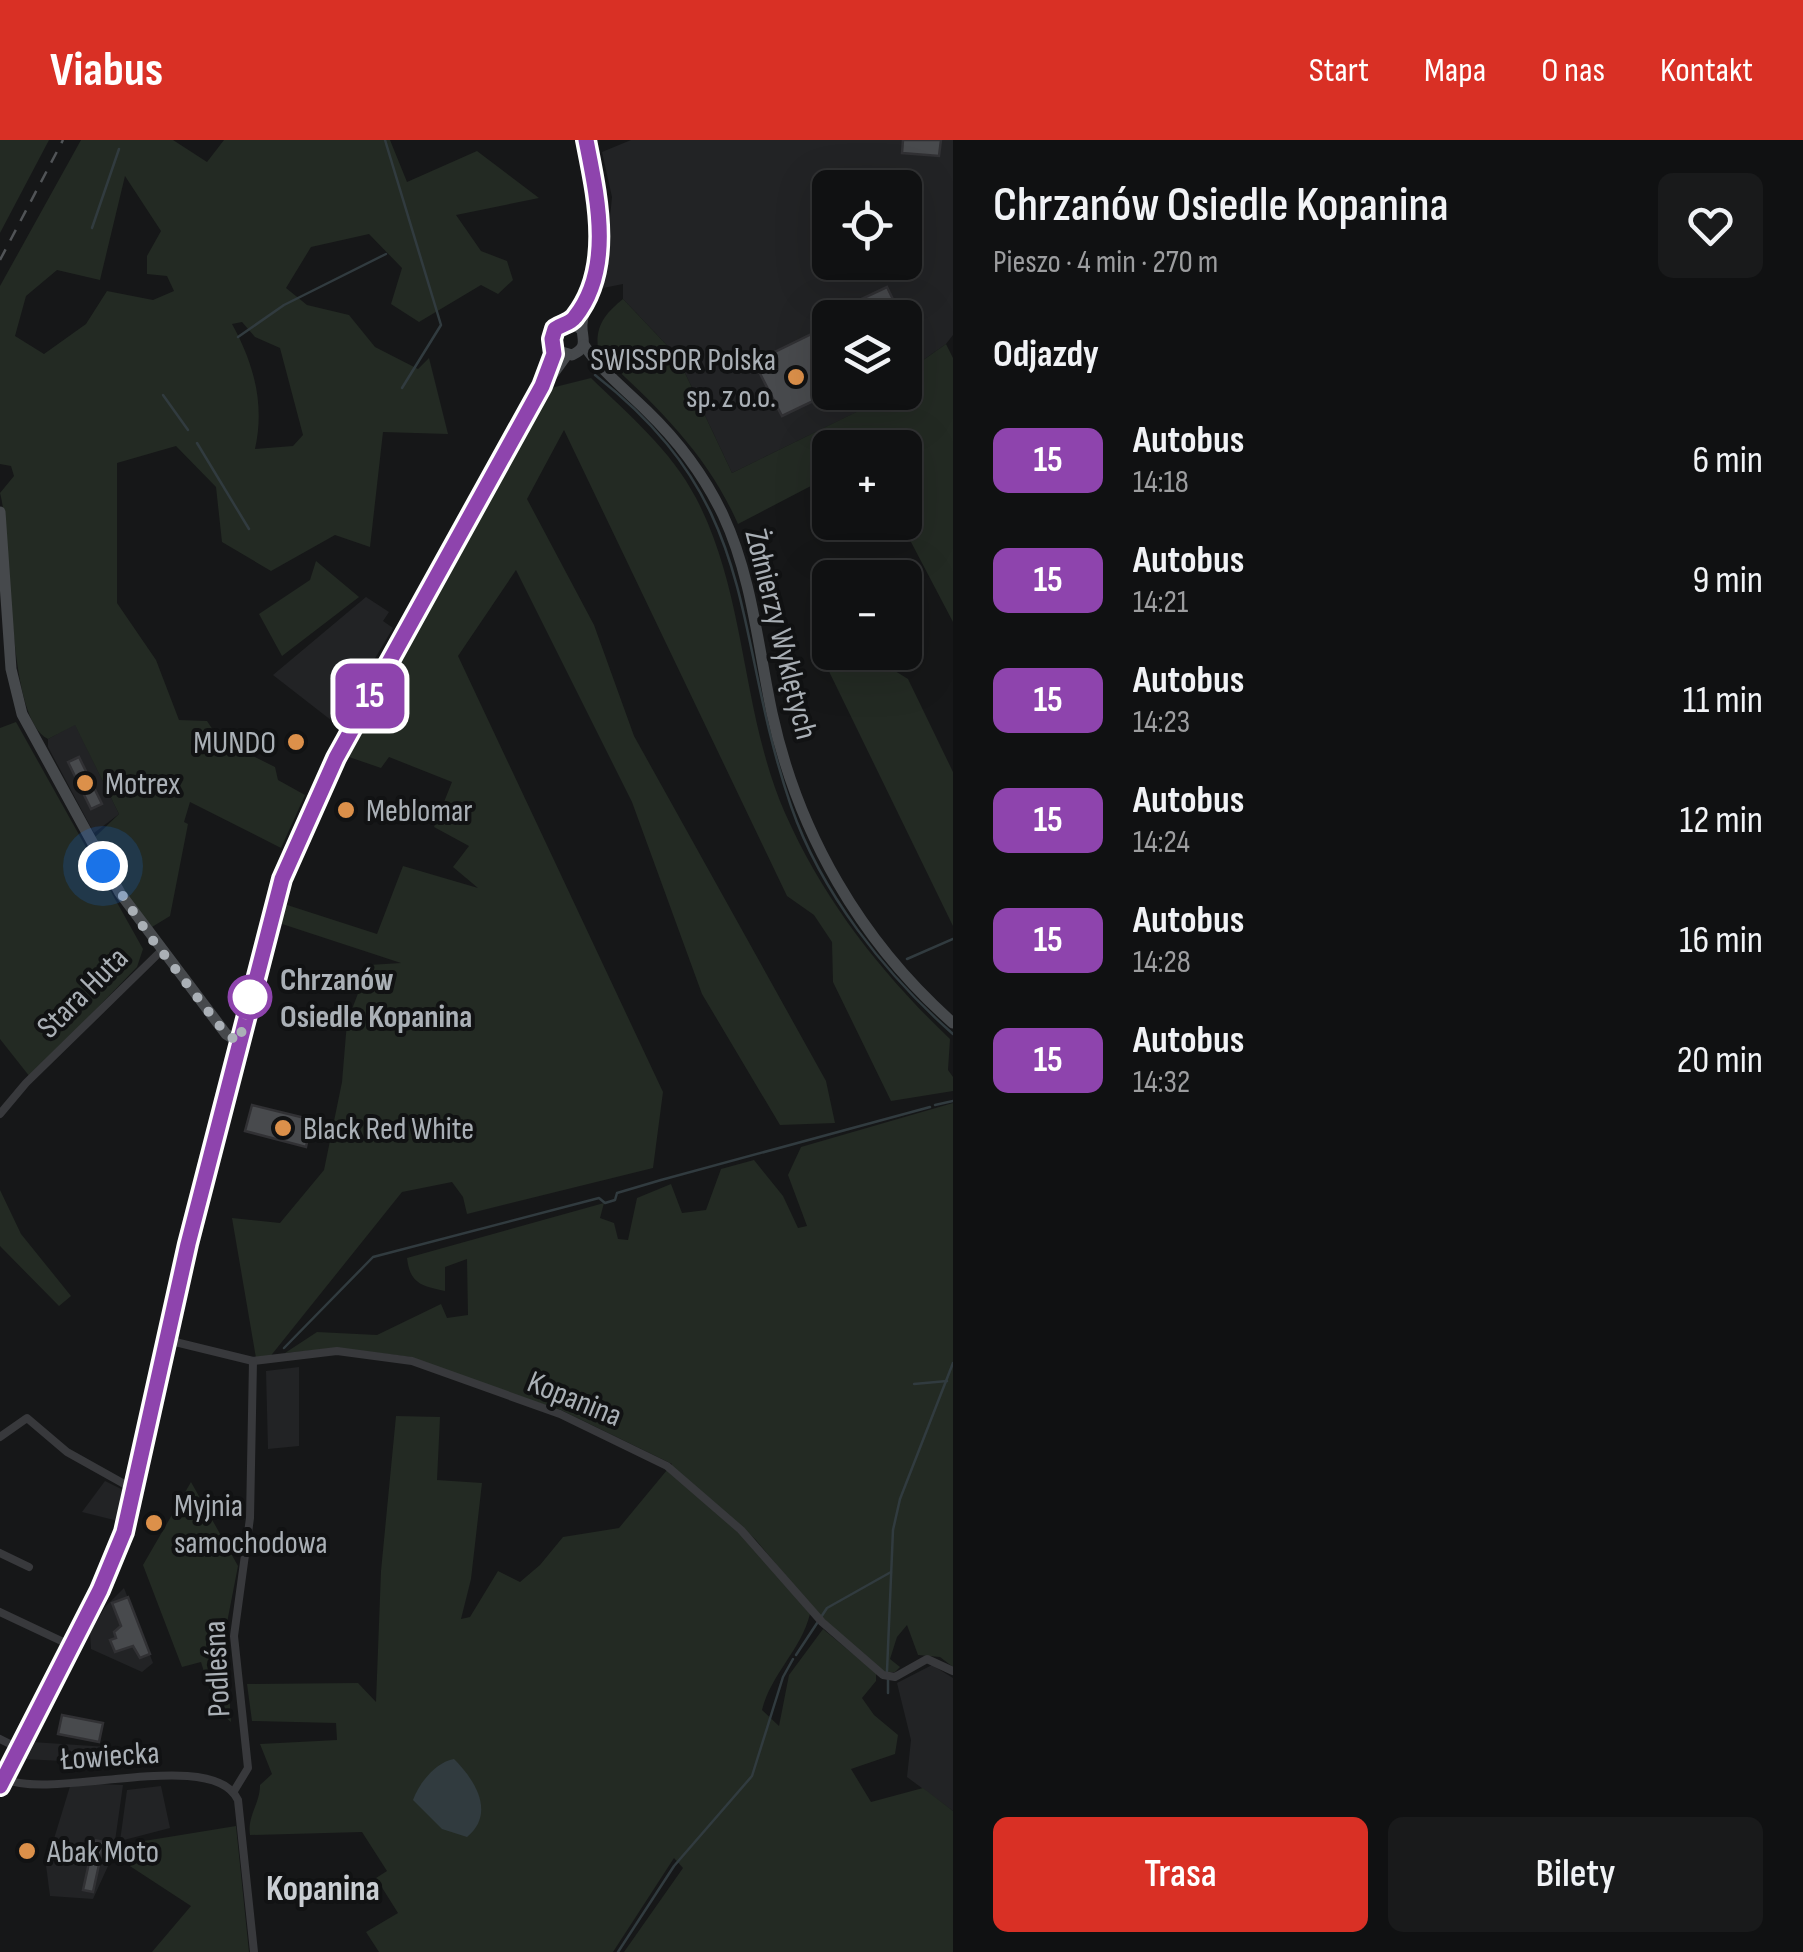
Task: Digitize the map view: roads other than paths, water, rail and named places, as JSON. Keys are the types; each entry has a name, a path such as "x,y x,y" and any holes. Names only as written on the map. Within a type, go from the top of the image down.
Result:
{"street":[{"path":"2,1783 116,1555 282,879 312,808 542,386 570,351 590,290 599,220 586,140"},
{"path":"570,351 552,339 555,329 576,326"},
{"name":"Żołnierzy Wyklętych","path":"570,351 603,370 674,439 716,502 742,566 781,748 811,832 840,888 870,933 907,978 953,1023"},
{"path":"0,512 11,669 22,714 103,866 161,951 226,1034 239,1042"},
{"name":"Stara Huta","path":"0,1114 39,1070 161,951"},
{"name":"Kopanina","path":"168,1340 254,1361 337,1351 412,1361 481,1389 560,1414 668,1466 741,1530 812,1613 887,1676 927,1659 953,1671"},
{"name":"Podleśna","path":"234,1791 246,1776 248,1764 234,1636 250,1518 254,1361"},
{"path":"0,1437 27,1418 67,1452 135,1490"},
{"path":"0,1553 30,1568"},
{"path":"0,1612 72,1646"},
{"path":"0,1739 20,1749"},
{"name":"Łowiecka","path":"2,1783 51,1785 188,1775 210,1779 234,1791"},
{"path":"234,1791 254,1952"}],"waterway":[{"path":"385,140 441,325 402,388"},
{"path":"92,228 119,149"},
{"path":"238,337 284,305 386,254"},
{"path":"595,375 649,424 688,472 715,522 733,572 791,806 819,870 880,958 953,1034"},
{"path":"163,395 188,430"},
{"path":"197,443 249,529"},
{"path":"907,959 953,939"},
{"path":"935,1105 953,1101"},
{"path":"284,1348 373,1257 599,1198 605,1203 615,1200 617,1193 661,1180 930,1107"},
{"path":"887,1671 893,1530 900,1499 953,1363"},
{"path":"914,1384 947,1381"},
{"path":"796,1655 827,1608 891,1572"},
{"path":"618,1952 674,1866 752,1776 783,1677 793,1659"},
{"path":"888,1679 888,1693"}],"railway":[{"path":"0,260 63,140"}],"place":[{"name":"SWISSPOR Polska sp. z o.o.","path":"796,377"},
{"name":"MUNDO","path":"296,742"},
{"name":"Motrex","path":"85,783"},
{"name":"Meblomar","path":"346,810"},
{"name":"Chrzanów Osiedle Kopanina","path":"250,997"},
{"name":"Black Red White","path":"283,1128"},
{"name":"Myjnia samochodowa","path":"154,1523"},
{"name":"Abak Moto","path":"27,1851"}],"district":[{"name":"Kopanina","path":"323,1888"}]}
